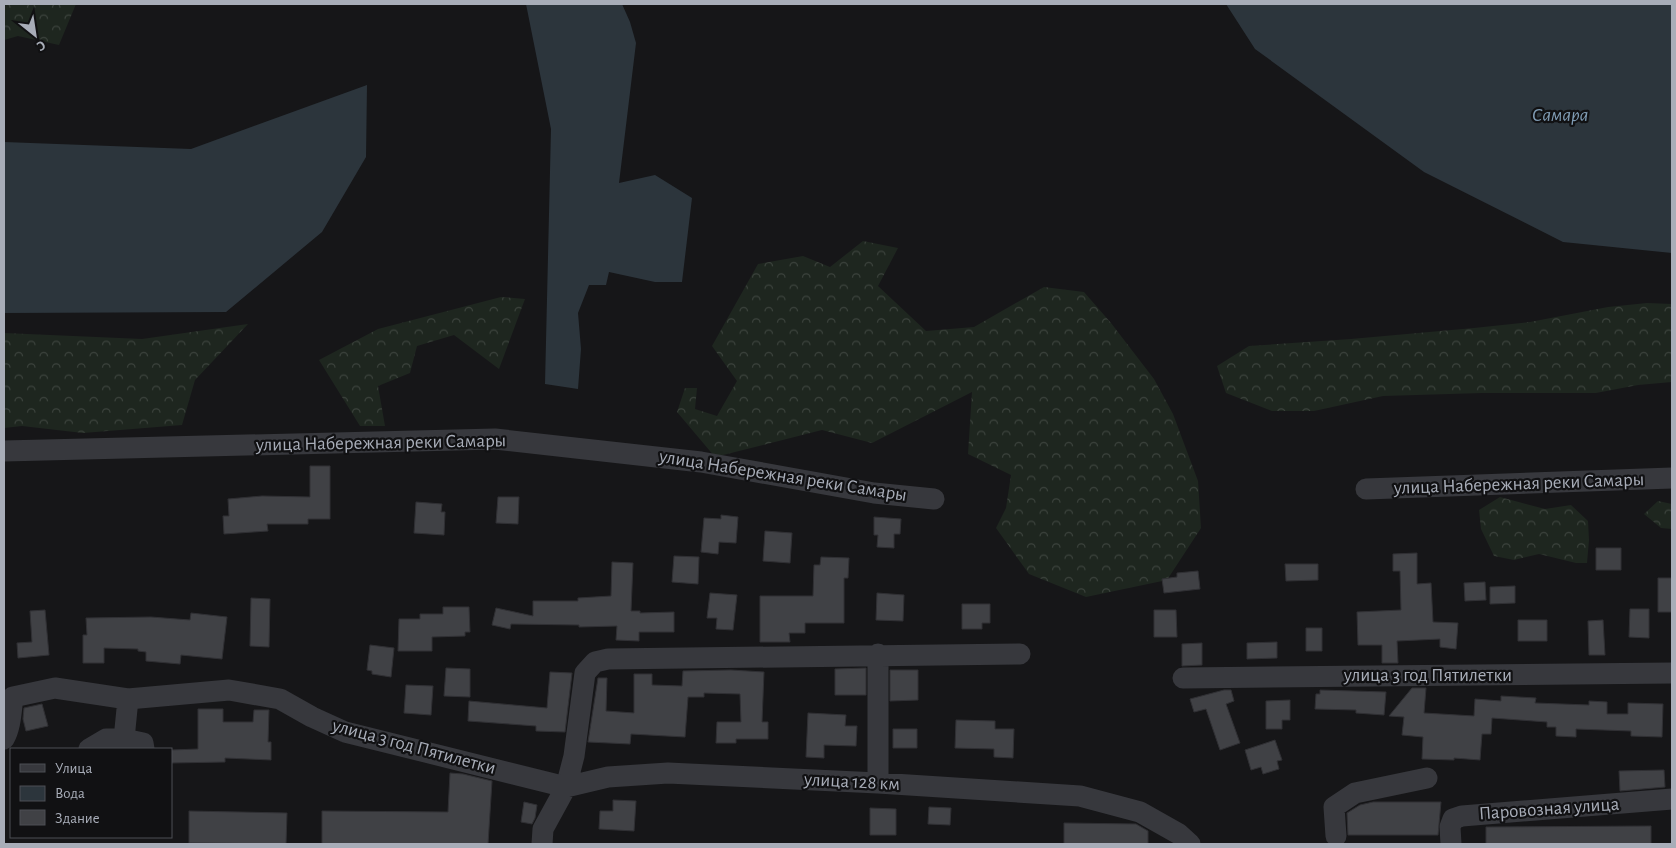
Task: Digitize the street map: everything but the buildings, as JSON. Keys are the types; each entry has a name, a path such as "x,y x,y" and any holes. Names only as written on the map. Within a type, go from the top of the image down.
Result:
{"street":[{"name":"улица Набережная реки Самары","path":"4,451 496,438 701,462 874,492 934,498"},
{"name":"улица Набережная реки Самары","path":"1366,489 1672,478"},
{"path":"542,844 544,829 566,787 574,756 586,672 595,662 608,659 878,654 1020,654"},
{"path":"878,654 878,783"},
{"name":"улица 3 год Пятилетки","path":"1183,678 1672,673"},
{"name":"улица 3 год Пятилетки","path":"4,739 11,718 13,698 55,688 128,699 229,690 280,699 312,717 345,732 566,787"},
{"path":"124,739 128,699"},
{"path":"91,748 106,739 124,739 143,743 144,748"},
{"name":"улица 128 км","path":"566,787 608,777 668,773 878,783 1080,796 1140,812 1179,834 1190,844"},
{"path":"1336,836 1334,807 1355,794 1427,778"},
{"name":"Паровозная улица","path":"1451,844 1450,827 1453,819 1462,816 1672,799"}],"green space":[{"path":"4,4 76,4 59,45 18,36 4,40"},
{"path":"863,241 898,248 878,286 926,331 974,327 1044,287 1084,292 1111,323 1154,379 1173,414 1198,481 1201,528 1167,580 1086,597 1029,574 996,528 1006,508 1011,475 968,454 972,392 872,443 822,430 715,457 677,412 685,388 697,388 695,409 717,416 737,381 712,346 758,264 803,256 830,267"},
{"path":"501,297 525,299 499,369 454,335 417,346 410,373 378,386 385,426 360,426 319,360 378,329"},
{"path":"1647,303 1672,304 1672,382 1638,385 1596,393 1482,393 1383,396 1314,411 1272,411 1226,393 1217,366 1249,346 1351,339 1530,322 1608,307"},
{"path":"248,324 195,380 182,425 83,433 22,426 4,428 4,333 142,339"},
{"path":"1500,497 1545,509 1571,505 1588,521 1587,563 1576,563 1539,554 1514,560 1494,556 1481,529 1479,510"},
{"path":"1658,501 1672,504 1672,529 1661,528 1644,514"}],"water":[{"path":"526,4 622,4 636,43 619,183 655,175 692,198 682,282 655,282 609,272 606,285 589,285 578,313 581,349 578,389 545,384 551,129"},
{"name":"Самара","path":"1226,4 1672,4 1672,253 1563,242 1424,172 1255,49"},
{"path":"367,85 366,157 322,232 226,312 4,313 4,142 191,149"}]}
